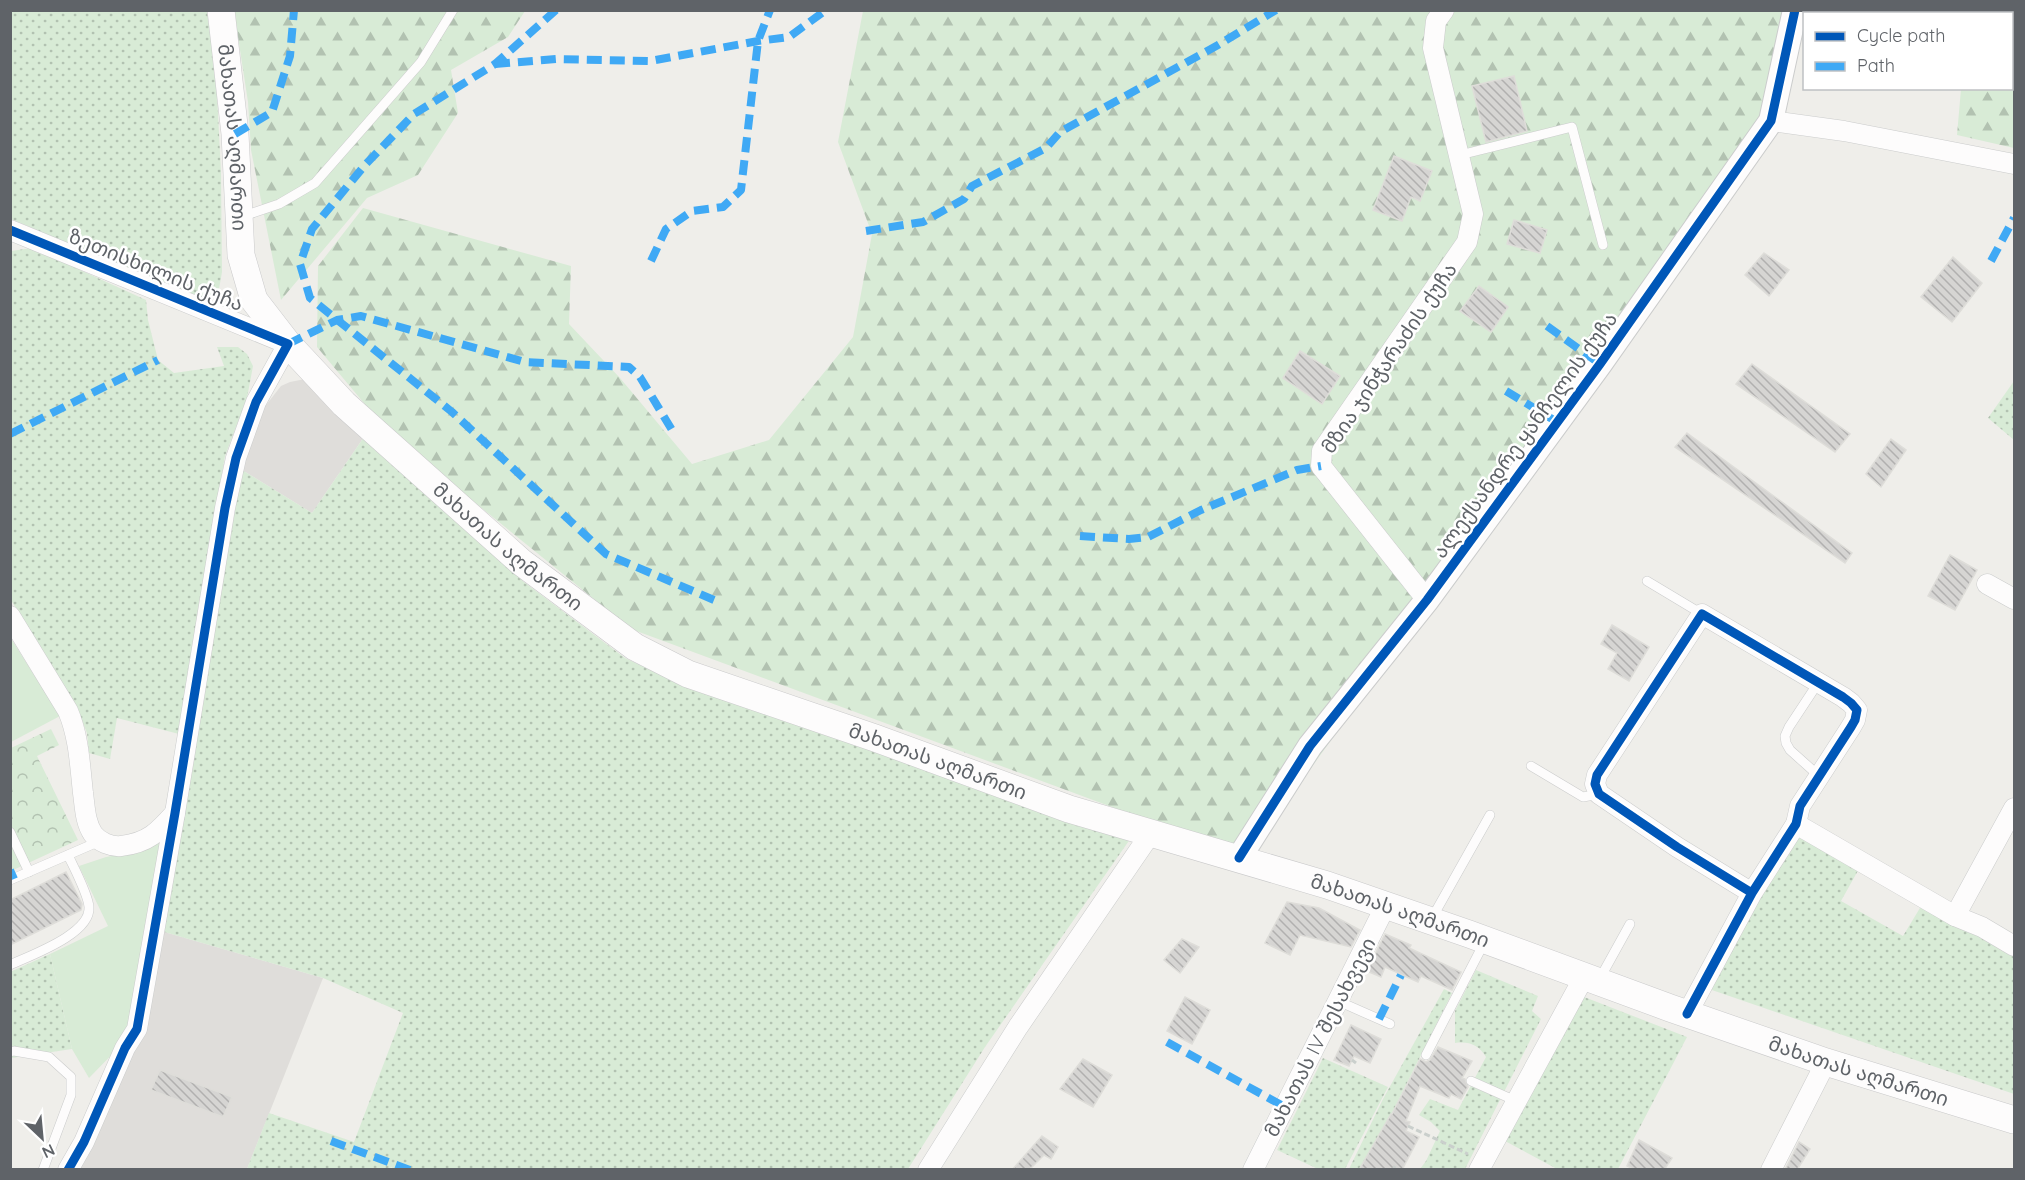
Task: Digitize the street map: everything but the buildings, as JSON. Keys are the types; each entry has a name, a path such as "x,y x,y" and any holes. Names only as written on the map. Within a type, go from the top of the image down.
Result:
{"main road":[{"name":"მახათას აღმართი","path":"221,10 235,134 241,255 254,300 288,344 344,404 520,562 635,647 688,674 875,738 1069,809 1239,858 1386,905 1826,1062 2014,1120"}],"street":[{"name":"მზია ჯინჭარაძის ქუჩა","path":"1427,600 1321,466 1322,451 1467,242 1473,214 1433,48 1436,21 1444,10"},
{"name":"ალექსანდრე ყანჩელის ქუჩა","path":"1239,858 1310,746 1427,600 1600,364 1771,121 1795,10"},
{"path":"1771,121 1844,131 2014,164"},
{"name":"ზეთისხილის ქუჩა","path":"10,230 288,344"},
{"path":"68,1170 84,1142 125,1048 137,1029 225,508 236,458 256,402 288,344"},
{"path":"1987,584 2014,600"},
{"path":"1687,1014 1752,893 1796,824 1800,806 1855,720 1857,710 1851,703 1702,614 1597,775 1595,784 1599,794 1677,847 1752,893"},
{"path":"10,616 68,711 74,726 86,816 93,833 100,841 116,846 134,844 156,834 175,813"},
{"path":"1954,916 2014,808"},
{"path":"1796,824 1954,916 1982,927 2014,946"},
{"path":"928,1170 1018,1026 1151,833"},
{"name":"მახათას IV შესახვევი","path":"1253,1170 1386,905"},
{"path":"1481,1165 1516,1101 1591,979"},
{"path":"1772,1170 1826,1062"}],"lane":[{"path":"238,218 279,204 315,183 421,62 453,10"},
{"path":"1460,155 1572,127 1604,245"},
{"path":"1647,581 1702,614"},
{"path":"1818,683 1785,736 1790,750 1819,776"},
{"path":"1531,766 1583,797 1599,794"},
{"path":"1431,920 1490,815"},
{"path":"10,832 30,872"},
{"path":"10,880 100,841"},
{"path":"10,965 61,941 84,923 88,915 89,903 68,855"},
{"path":"1591,979 1630,924"},
{"path":"1426,1055 1485,940"},
{"path":"1338,1001 1390,1024"},
{"path":"10,1052 49,1057 71,1077 71,1095 43,1170"},
{"path":"1471,1081 1516,1101"}],"path":[{"path":"1408,1126 1481,1165"}],"shaded area":[{"path":"305,379 364,437 312,513 242,470 259,414 281,386"},
{"path":"161,931 323,978 247,1169 74,1170"}],"green space":[{"path":"11,11 207,11 216,74 221,173 222,272 219,289 214,296 203,299 168,286 11,219"},
{"path":"234,11 525,11 508,37 451,70 458,113 418,175 367,198 281,300 251,150 248,102"},
{"path":"863,11 1789,11 1765,137 1247,857 631,629 389,433 317,347 318,266 363,208 571,266 569,324 620,378 692,464 769,440 853,337 872,234 838,142"},
{"path":"2014,11 2014,148 1957,135 1961,90 2013,90 2013,12 1966,12"},
{"path":"32,248 146,300 148,320 158,360 174,373 224,366 217,347 238,347 247,354 253,366 247,398 225,456 179,734 117,718 110,759 89,753 87,733 79,714 11,600 11,251"},
{"path":"2014,381 2014,440 1988,418"},
{"path":"364,437 524,582 625,658 672,680 1133,835 985,1047 908,1169 395,1170 391,1167 389,1170 247,1169 269,1113 354,1142 403,1013 323,978 161,931 242,470 312,513"},
{"path":"10,637 60,716 11,742 10,742"},
{"path":"51,729 59,745 37,756 78,840 11,871 11,748"},
{"path":"1797,835 1860,867 1841,901 1903,936 1923,903 2014,957 2014,1094 1709,989 1714,972"},
{"path":"163,841 127,1039 89,1078 72,1049 50,954 108,926 79,866 106,857 140,851"},
{"path":"50,954 72,1049 11,1058 10,972"},
{"path":"1476,970 1538,996 1532,1011 1541,1019 1465,1169 1420,1169 1440,1131 1419,1115 1430,1099 1458,1110 1486,1057 1480,1049 1473,1045 1455,1043 1455,1011"},
{"path":"1444,989 1452,993 1364,1169 1349,1169 1383,1099"},
{"path":"1579,995 1687,1037 1618,1169 1557,1169 1505,1141"},
{"path":"1323,1058 1388,1087 1345,1169 1318,1169 1277,1150"}],"marked path":[{"path":"235,134 272,112 290,56 294,10"},
{"path":"556,10 495,64 414,114 365,165 312,229 300,264 310,298 452,412 606,554 714,600"},
{"path":"651,261 666,229 692,211 723,207 741,190 758,41 770,10"},
{"path":"495,64 557,59 650,61 789,37 826,10"},
{"path":"866,231 923,222 964,199 972,186 1046,148 1060,132 1218,45 1276,10"},
{"path":"1991,261 2014,218"},
{"path":"288,344 337,320 361,316 525,362 629,367 640,377 675,435"},
{"path":"1547,326 1600,364"},
{"path":"10,434 158,360"},
{"path":"1506,391 1557,422"},
{"path":"1080,536 1129,539 1148,537 1201,510 1297,470 1321,466"},
{"path":"10,870 14,879"},
{"path":"1379,1019 1401,975"},
{"path":"1167,1042 1285,1107"},
{"path":"331,1141 410,1170"}],"cycle path":[{"path":"1239,858 1310,746 1427,600 1600,364 1771,121 1795,10"},
{"path":"10,230 288,344 256,402 236,458 225,508 137,1029 125,1048 84,1142 68,1170"},
{"path":"1687,1014 1752,893 1677,847 1599,794 1595,784 1597,775 1702,614 1843,697 1857,710 1851,727 1800,806 1796,824 1752,893"}]}
